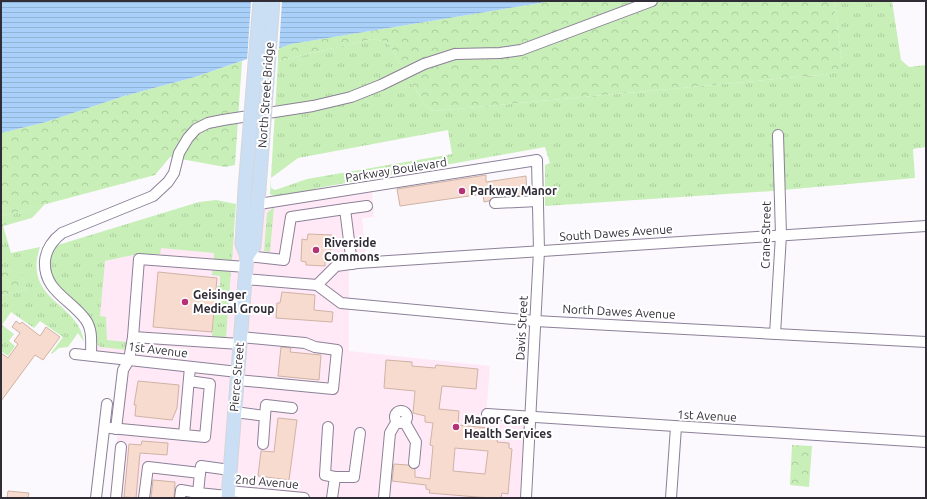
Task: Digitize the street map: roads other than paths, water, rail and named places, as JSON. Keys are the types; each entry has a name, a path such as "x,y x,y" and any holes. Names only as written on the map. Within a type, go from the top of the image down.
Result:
{"main road":[{"name":"North Street Bridge","path":"245,189 260,1"},
{"name":"North Street Bridge","path":"259,189 273,1"},
{"name":"Pierce Street","path":"228,495 246,267 242,244 245,189"},
{"name":"Pierce Street","path":"246,267 254,246 259,204 259,189"}],"street":[{"path":"91,355 91,330 85,319 53,288 44,273 46,255 51,244 62,233 153,196 168,182 174,173 183,146 196,130 223,120 313,106 351,96 382,85 424,64 456,54 500,53 521,50 652,1"},
{"name":"Crane Street","path":"775,334 781,235 778,135"},
{"name":"Davis Street","path":"526,498 539,251 537,160"},
{"name":"Parkway Boulevard","path":"259,204 537,160"},
{"path":"496,203 538,201"},
{"path":"246,267 284,260 291,217 367,206"},
{"path":"345,209 352,264"},
{"name":"South Dawes Avenue","path":"317,285 336,266 352,264 926,226"},
{"path":"116,429 123,370 129,360 133,337 139,259 246,267 317,285"},
{"name":"North Dawes Avenue","path":"317,285 341,303 535,320 926,342"},
{"path":"133,337 241,340"},
{"name":"1st Avenue","path":"75,354 190,367 238,376 333,389 337,350 315,347 305,342 241,340"},
{"path":"184,435 190,367"},
{"path":"104,427 205,437 210,384 189,381"},
{"path":"96,498 107,404"},
{"path":"263,444 266,405 292,408"},
{"path":"234,412 265,416"},
{"name":"1st Avenue","path":"487,414 926,442"},
{"path":"384,498 390,433 401,421 416,442 414,463"},
{"path":"328,427 325,475 335,477 354,478 360,433"},
{"path":"672,498 676,427"},
{"path":"116,498 121,447"},
{"path":"198,493 201,466 230,470"},
{"path":"144,498 148,467 200,473"},
{"path":"332,498 335,477"},
{"name":"2nd Avenue","path":"180,498 181,490 228,495 304,498"}],"water":[{"path":"1,1 552,1 291,44 195,77 124,96 46,122 1,133"}],"place":[{"name":"Parkway Manor","path":"462,191"},
{"name":"Riverside Commons","path":"316,250"},
{"name":"Geisinger Medical Group","path":"185,302"},
{"name":"Manor Care Health Services","path":"456,427"}]}
